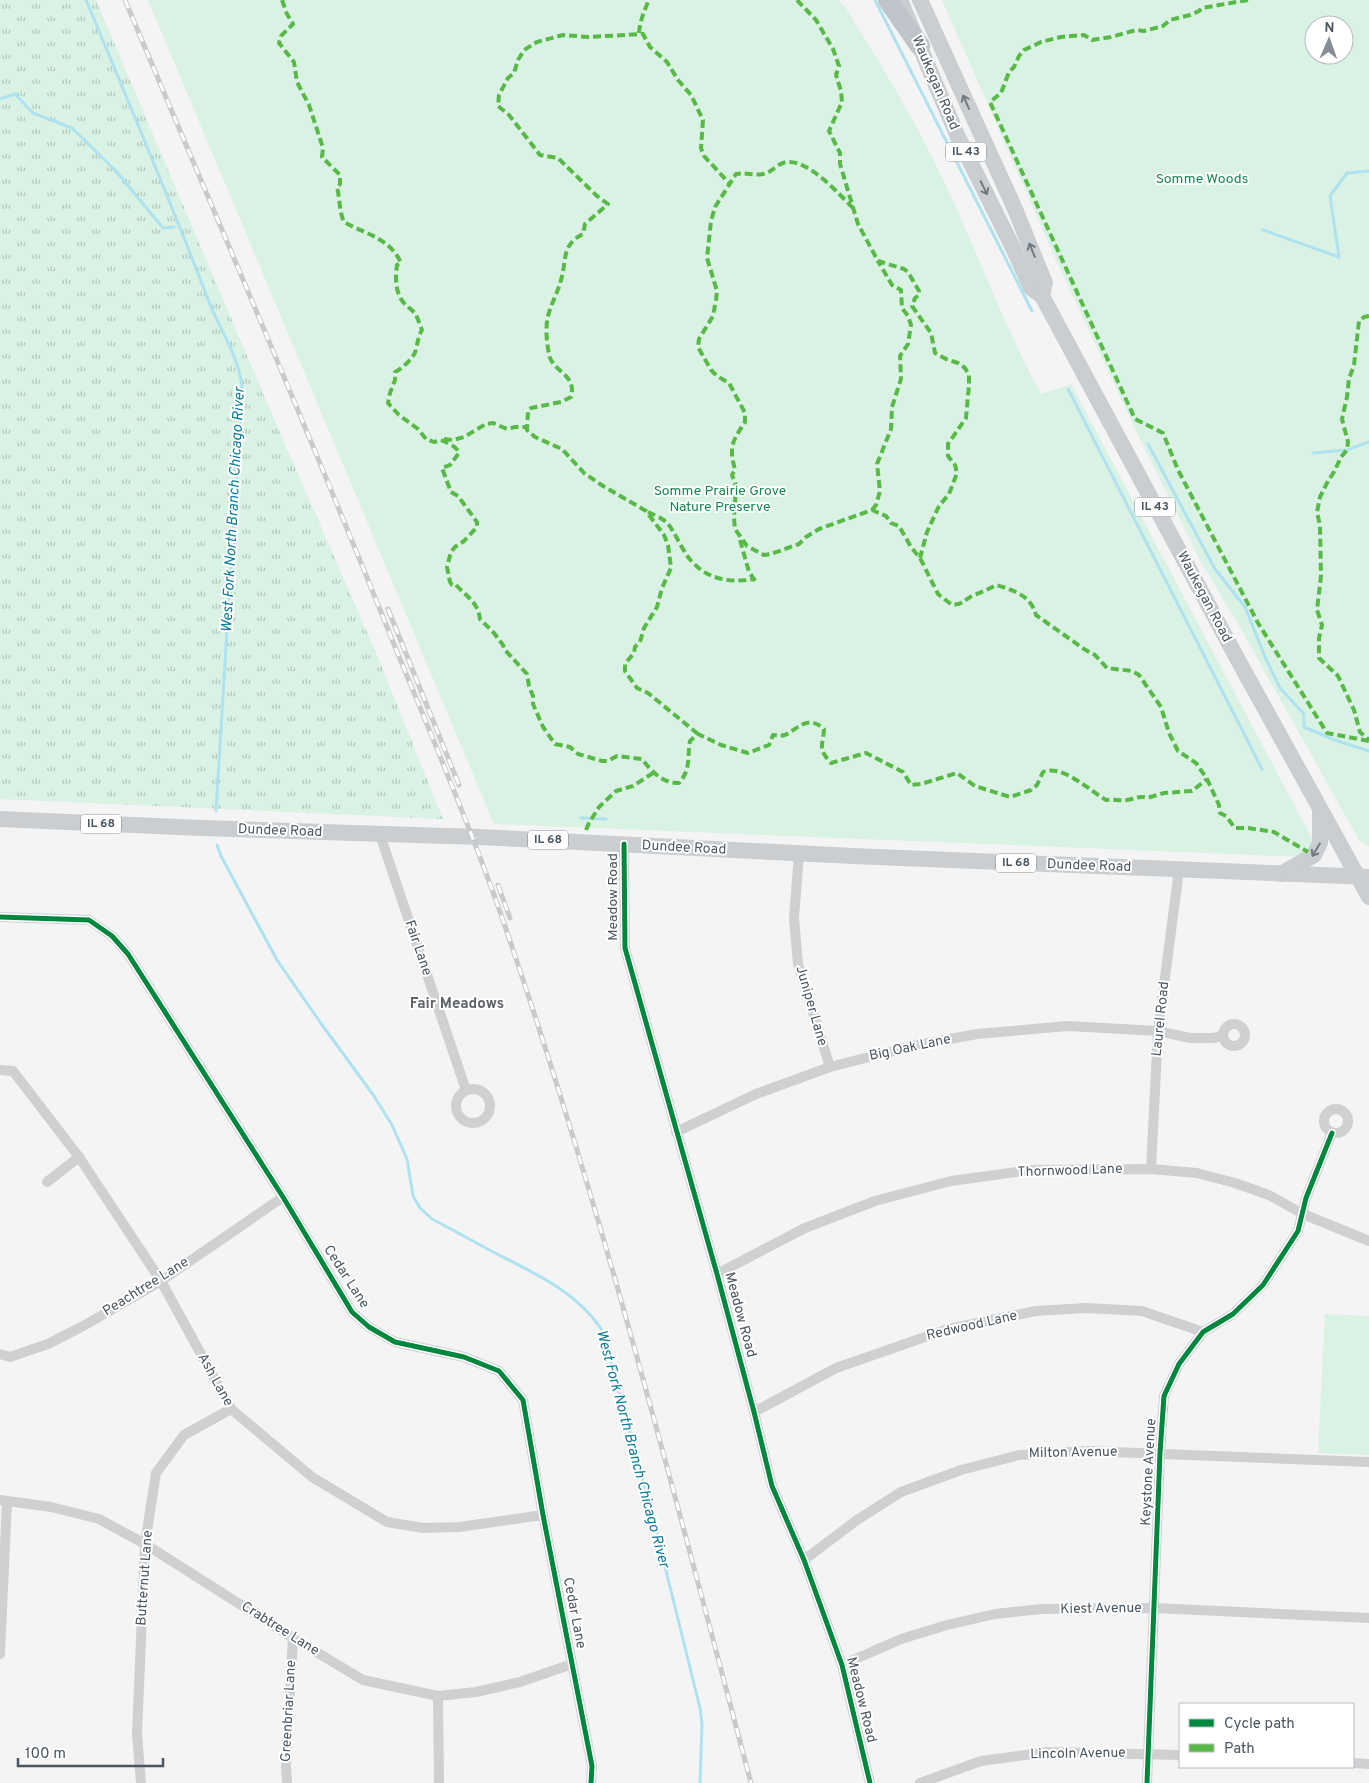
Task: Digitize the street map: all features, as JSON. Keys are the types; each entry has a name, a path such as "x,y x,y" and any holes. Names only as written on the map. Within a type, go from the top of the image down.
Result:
{"highway":[{"path":"888,0 920,46"}],"main road":[{"name":"Waukegan Road","path":"900,0 958,137 1031,288 1042,296 1238,660 1320,807 1364,877 1369,896"},
{"name":"Waukegan Road","path":"920,0 1015,209 1045,282 1042,296"},
{"path":"1281,874 1314,855 1320,843 1320,807"},
{"name":"Dundee Road","path":"0,819 201,828 479,836 800,854 1364,877"}],"street":[{"name":"Fair Lane","path":"380,834 466,1090"},
{"name":"Meadow Road","path":"624,844 624,948 717,1274 772,1486 804,1560 842,1666 870,1783"},
{"name":"Juniper Lane","path":"800,854 794,918 798,964 830,1068"},
{"name":"Laurel Road","path":"1151,1169 1158,1031 1179,870"},
{"name":"Cedar Lane","path":"0,916 88,920 112,936 128,954 283,1197 352,1312 369,1327 395,1342 464,1357 499,1371 523,1400 543,1515 592,1766 591,1783"},
{"name":"Big Oak Lane","path":"676,1132 756,1094 830,1068 912,1046 977,1034 1068,1026 1158,1031 1190,1038 1222,1036"},
{"name":"Ash Lane","path":"0,1070 13,1071 78,1156 161,1281 230,1410 312,1477 387,1522 423,1528 459,1527 543,1515"},
{"name":"Keystone Avenue","path":"1147,1783 1164,1396 1179,1364 1203,1332 1233,1314 1263,1285 1298,1231 1306,1198 1332,1133"},
{"path":"47,1182 78,1156"},
{"name":"Thornwood Lane","path":"717,1274 805,1228 875,1201 951,1182 1031,1170 1151,1169 1197,1174 1235,1183 1269,1195 1303,1214 1369,1240"},
{"name":"Peachtree Lane","path":"0,1354 10,1357 48,1344 85,1325 161,1281 283,1197"},
{"name":"Redwood Lane","path":"754,1412 836,1368 948,1329 1036,1311 1086,1308 1142,1310 1203,1332"},
{"name":"Butternut Lane","path":"141,1783 138,1734 145,1544 156,1473 184,1435 230,1410"},
{"name":"Milton Avenue","path":"804,1560 857,1520 901,1492 960,1470 1020,1455 1087,1451 1369,1462"},
{"path":"0,1654 4,1500"},
{"name":"Crabtree Lane","path":"4,1500 51,1507 99,1519 145,1544 363,1680 438,1696 476,1692 520,1682 572,1664"},
{"name":"Kiest Avenue","path":"842,1666 901,1639 995,1614 1042,1610 1154,1608 1369,1618"},
{"name":"Greenbriar Lane","path":"287,1783 286,1766 293,1638"},
{"path":"438,1696 439,1783"},
{"name":"Lincoln Avenue","path":"920,1783 981,1761 1047,1752 1179,1756"},
{"path":"1354,1763 1369,1764"}],"green space":[{"path":"0,0 96,0 268,405 377,655 443,819 0,799"},
{"name":"Somme Prairie Grove Nature Preserve","path":"148,0 838,0 846,8 904,104 925,143 949,192 1012,337 1041,394 1071,384 1315,844 1305,857 494,824"},
{"name":"Somme Woods","path":"942,0 1369,0 1369,847 1359,840 1200,560 1139,437 1059,267"},
{"path":"1325,1314 1369,1316 1369,1455 1318,1453"}],"waterway":[{"name":"West Fork North Branch Chicago River","path":"86,0 209,302 233,353 242,386 216,811"},
{"path":"875,0 1032,311"},
{"path":"0,99 15,94 33,113 72,128 115,170 163,228 174,227"},
{"path":"1263,230 1339,257 1330,196 1347,173 1369,171"},
{"path":"1068,389 1262,769"},
{"path":"1313,453 1347,450 1369,442"},
{"path":"1148,444 1215,569 1245,607 1280,688 1304,714 1304,727 1332,739 1369,751"},
{"path":"581,818 606,819"},
{"name":"West Fork North Branch Chicago River","path":"217,845 221,856 277,960 374,1096 392,1125 407,1159 413,1196 420,1208 432,1219 524,1267 554,1285 581,1306 603,1332 652,1514 700,1708 702,1724 700,1783"}],"railway":[{"path":"125,0 324,473 459,802 498,906 569,1123 633,1342 751,1783"},
{"path":"388,609 459,785"},
{"path":"498,885 510,918"}],"marked path":[{"path":"282,0 293,24 281,36 279,43 294,62 297,82 309,105 323,148 322,157 340,175 340,184 337,187 344,222 384,242 396,255 401,263 397,265 396,270 398,292 403,302 415,314 422,330 411,359 395,372 395,380 388,403 399,415 418,429 426,439 434,442 441,440 454,447 459,453 450,465 442,468 451,492 458,496 477,522 477,527 451,552 447,567 450,582 452,585 456,585 471,600 477,608 480,619 494,633 505,650 527,674 533,696 533,704 543,727 555,744 570,747 578,754 602,761 608,761 617,756 642,759 662,779 679,783 687,768 690,741 698,734 721,745 748,753 769,745 773,735 785,735 803,724 813,723 824,729 822,750 831,763 866,753 903,772 911,785 921,784 957,773 975,786 1010,797 1031,790 1037,785 1043,772 1051,771 1068,775 1106,800 1124,800 1139,797 1147,798 1164,793 1192,791 1207,779"},
{"path":"639,33 642,16 649,0"},
{"path":"797,0 816,20 833,49 839,66 836,75 842,102 829,131 840,153 840,164 858,224 878,261 908,272 919,291 919,295 915,298 912,306 931,333 935,353 958,363 965,368 969,375 966,418 948,444 948,456 955,465 957,473 949,494 939,506 927,532 920,558"},
{"path":"1248,0 1202,8 1190,15 1170,20 1163,26 1144,31 1136,30 1092,40 1084,35 1061,37 1041,42 1024,50 1009,72 1001,93 990,102 1135,419 1163,433 1178,470 1258,623 1327,733 1369,741"},
{"path":"698,734 648,693 637,688 625,671 625,664 634,653 644,628 657,607 662,588 671,568 668,545 664,535 646,511 584,473 562,449 535,437 527,430 528,411 531,408 561,402 571,397 571,383 555,366 549,355 546,331 547,321 560,284 568,248 576,238 583,234 585,224 608,204 597,196 558,158 540,155 509,115 498,106 499,95 508,78 514,73 518,60 524,50 537,42 563,35 589,37 643,34 650,47 667,62 678,80 691,95 703,120 701,148 704,156 730,184"},
{"path":"853,208 814,172 796,163 787,162 763,174 736,174 715,207 711,221 707,258 717,291 716,300 713,316 699,339 698,347 711,370 729,383 745,413 745,422 732,446 735,470 732,475 736,486 735,529 747,546 764,555 771,554 799,544 819,529 872,510 886,516 891,523 899,526 920,558 938,594 952,605 962,603 970,597 996,585 1009,589 1026,598 1034,608 1036,615 1095,655 1107,668 1132,671 1139,675 1161,707 1169,733 1178,751 1196,763 1207,779 1219,805 1220,813 1226,816 1235,828 1274,832 1308,852"},
{"path":"872,510 876,505 880,491 877,464 891,429 892,407 901,379 900,356 908,344 911,325 908,316 902,308 901,290 892,285 878,261"},
{"path":"1369,316 1359,321 1354,365 1349,379 1342,419 1348,442 1347,450 1341,457 1320,497 1317,512 1320,526 1321,576 1317,610 1322,625 1319,638 1319,658 1338,676 1354,710 1360,732 1369,740"},
{"path":"444,439 453,440 464,437 486,424 493,423 507,429 528,427"},
{"path":"648,512 661,518 668,524 692,562 707,574 734,581 754,579"},
{"path":"740,540 749,572 756,582"},
{"path":"586,830 599,807 616,791 633,786 653,773"}],"cycle path":[{"path":"624,844 625,948 717,1274 772,1486 804,1560 842,1665 870,1783"},
{"path":"0,917 89,920 112,936 128,954 283,1197 352,1312 369,1327 395,1342 464,1357 499,1371 523,1400 543,1515 592,1766 591,1783"},
{"path":"1147,1783 1164,1396 1179,1364 1203,1332 1233,1314 1263,1285 1298,1231 1306,1198 1332,1133"}],"district":[{"name":"Fair Meadows","path":"457,1004"}]}
